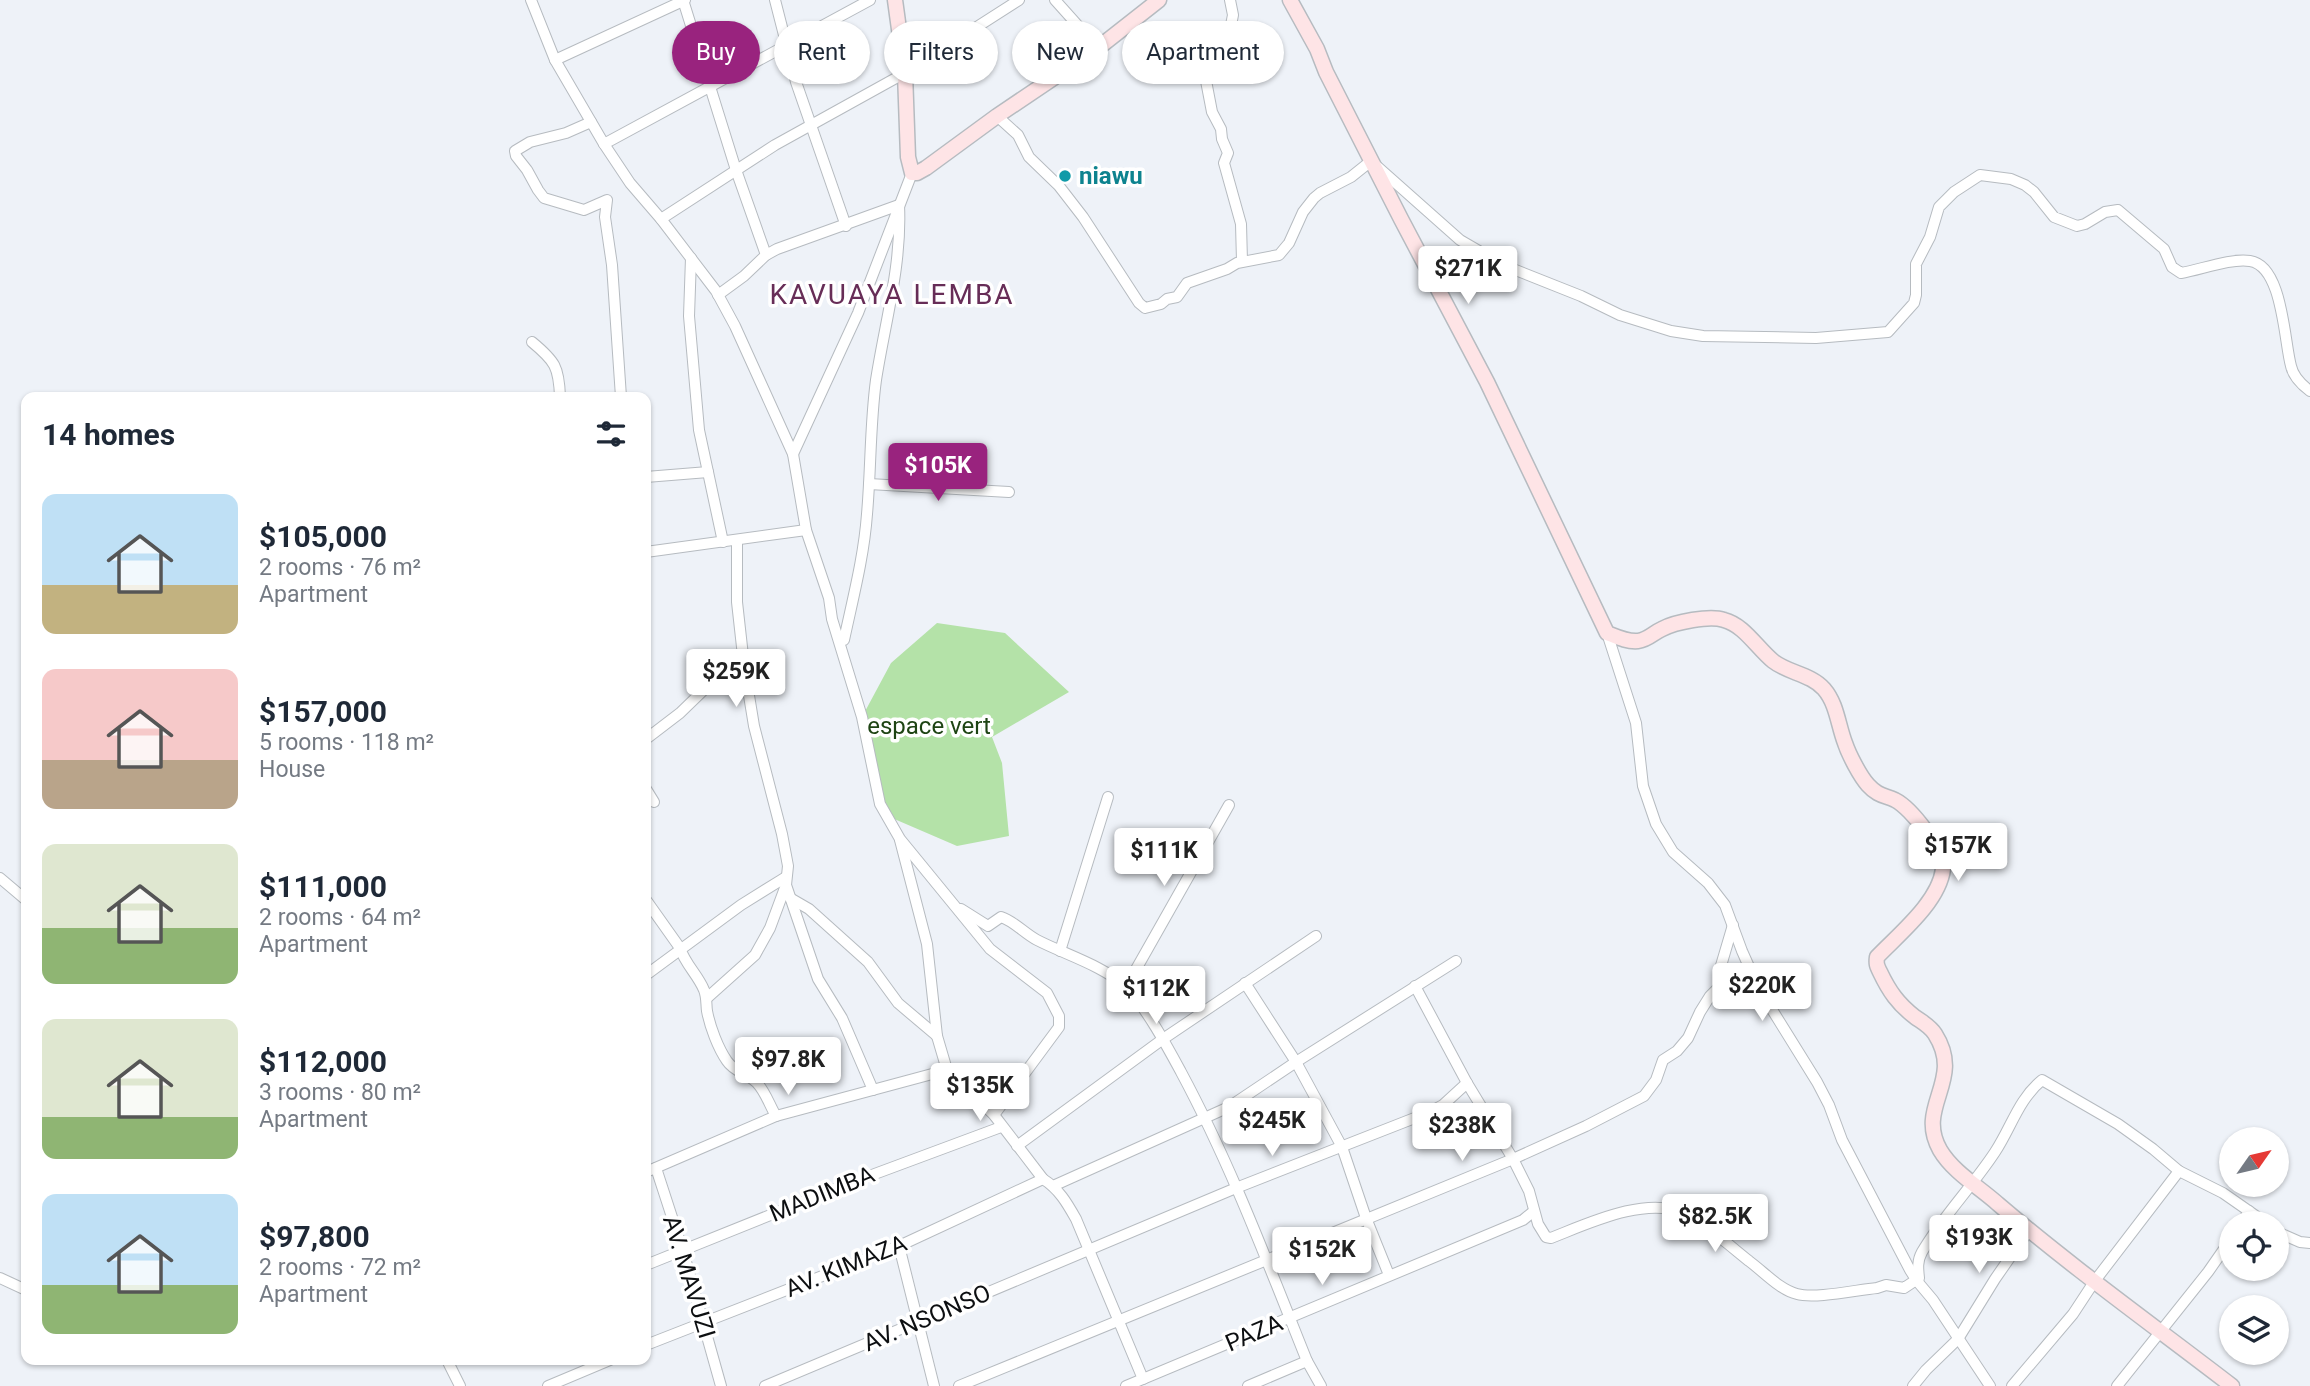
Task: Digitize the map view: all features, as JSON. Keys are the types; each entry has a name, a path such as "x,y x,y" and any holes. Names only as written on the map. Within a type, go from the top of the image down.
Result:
{"street":[{"path":"531,0 555,60 604,144 629,183 661,219 718,295 735,326 793,454 806,530 829,598 832,619 862,717 880,804 900,839 951,903 990,949 1046,993 1059,1016 1059,1027 993,1115"},
{"path":"555,60 684,0 736,170 766,255"},
{"path":"775,0 780,21"},
{"path":"830,21 870,0"},
{"path":"895,0 898,21"},
{"path":"986,21 1019,0"},
{"path":"1055,0 1075,21"},
{"path":"1108,40 1159,0"},
{"path":"1230,0 1234,15 1231,25 1208,47 1202,60 1212,112 1221,129 1228,153 1224,163 1241,224 1242,261"},
{"path":"1290,0 1487,382 1607,633 1636,723 1643,786 1656,824 1673,852 1717,892 1758,987 1817,1082 1842,1140 1917,1281 1933,1300 1990,1386"},
{"path":"604,144 774,51"},
{"path":"797,84 846,226"},
{"path":"661,219 736,170 885,84"},
{"path":"793,454 858,313 912,173 908,157 905,84"},
{"path":"912,173 926,169 1045,84"},
{"path":"997,116 1018,135 1029,157 1059,186 1083,217 1141,306 1145,308 1178,296 1183,286 1191,281 1202,279 1242,261 1279,255 1289,243 1303,212 1314,198 1351,177 1371,161"},
{"path":"591,122 566,133 530,142 515,150 516,156 544,198 584,210 607,200 605,217 612,265 621,392"},
{"path":"1371,161 1460,240 1503,264 1620,315 1671,331 1703,336 1749,338 1816,338 1888,332 1914,303 1916,264 1930,237 1939,207 1954,192 1980,175 2011,179 2034,191 2054,217 2077,226 2111,210 2124,213 2164,249 2172,267 2181,273 2240,261 2259,264 2270,277 2276,293 2285,327 2291,368 2299,382 2310,391"},
{"path":"718,295 777,249 899,205"},
{"path":"844,640 863,553 876,382 894,285 900,232 899,205"},
{"path":"691,258 689,316 699,430 723,542"},
{"path":"532,342 553,360 561,392"},
{"path":"651,477 708,472"},
{"path":"869,484 1009,492"},
{"path":"651,551 806,530"},
{"path":"707,998 755,956 770,928 786,881 788,866 754,726 744,665 737,603 737,541"},
{"path":"1607,633 1626,640 1638,640 1647,639 1664,628 1711,618 1726,620 1737,626 1774,662 1823,687 1833,704 1845,745 1866,782 1883,797 1895,800 1906,808 1928,834 1944,867 1929,902 1877,957 1876,964 1895,1000 1930,1026 1944,1054 1946,1073 1933,1109 1932,1129 1940,1149 1950,1164 2029,1230 2232,1386"},
{"path":"651,735 680,713 712,682 744,665"},
{"path":"651,797 654,802"},
{"path":"1060,951 1108,797"},
{"path":"1126,987 1229,805"},
{"path":"900,839 927,944 937,1036 947,1070 993,1115 1043,1180 1054,1186 1064,1199 1076,1219 1143,1379"},
{"path":"0,878 21,896"},
{"path":"786,881 818,979 842,1018 873,1090"},
{"path":"651,971 759,892 786,881"},
{"path":"790,898 809,909 868,962 898,1003 937,1036"},
{"path":"951,903 988,926 1001,917 1006,919 1033,938 1093,965 1126,987 1163,1039 1205,1119 1267,1259 1307,1361 1321,1386"},
{"path":"651,907 700,981 707,998 706,1008 710,1023 725,1059 733,1070 759,1084 776,1116"},
{"path":"959,1386 1513,1159 1644,1096 1656,1080 1663,1060 1677,1051 1688,1038 1700,1012 1719,987 1720,969 1733,925"},
{"path":"1017,1146 1163,1039 1316,936"},
{"path":"1054,1186 1229,1107 1456,961"},
{"path":"1245,983 1296,1062 1342,1147 1389,1275"},
{"path":"1415,986 1467,1083 1513,1159 1529,1191 1541,1233 1546,1237 1551,1238 1629,1211 1668,1209 1683,1213 1779,1284 1800,1295 1877,1289 1886,1285 1902,1288 1919,1279 1919,1259 1927,1242 1966,1194 1994,1153 2026,1095 2042,1080 2118,1124 2179,1171 2223,1193 2249,1210"},
{"path":"651,1170 776,1116 947,1070"},
{"name":"AV. NSONSO","path":"765,1386 1236,1188 1430,1112 1443,1105 1467,1083"},
{"name":"MADIMBA","path":"651,1263 871,1174 1000,1127"},
{"name":"AV. MAVUZI","path":"651,1170 683,1251 721,1386"},
{"path":"2012,1386 2073,1314 2094,1282 2179,1171"},
{"name":"AV. KIMAZA","path":"651,1343 899,1246 1043,1180"},
{"name":"PAZA","path":"1126,1386 1523,1220 1534,1211"},
{"path":"1913,1386 1958,1339 2029,1230"},
{"path":"2289,1237 2310,1243"},
{"path":"899,1246 934,1386"},
{"path":"2117,1386 2162,1332 2219,1255"},
{"path":"0,1278 21,1288"},
{"path":"1248,1386 1307,1361"},
{"path":"450,1365 460,1386"},
{"path":"548,1386 598,1365"}],"green space":[{"name":"espace vert","path":"937,623 1005,633 1069,692 992,737 1002,763 1009,836 957,846 885,815 862,717 891,663"}],"place":[{"name":"niawu","path":"1065,176"}],"district":[{"name":"KAVUAYA LEMBA","path":"892,294"}]}
